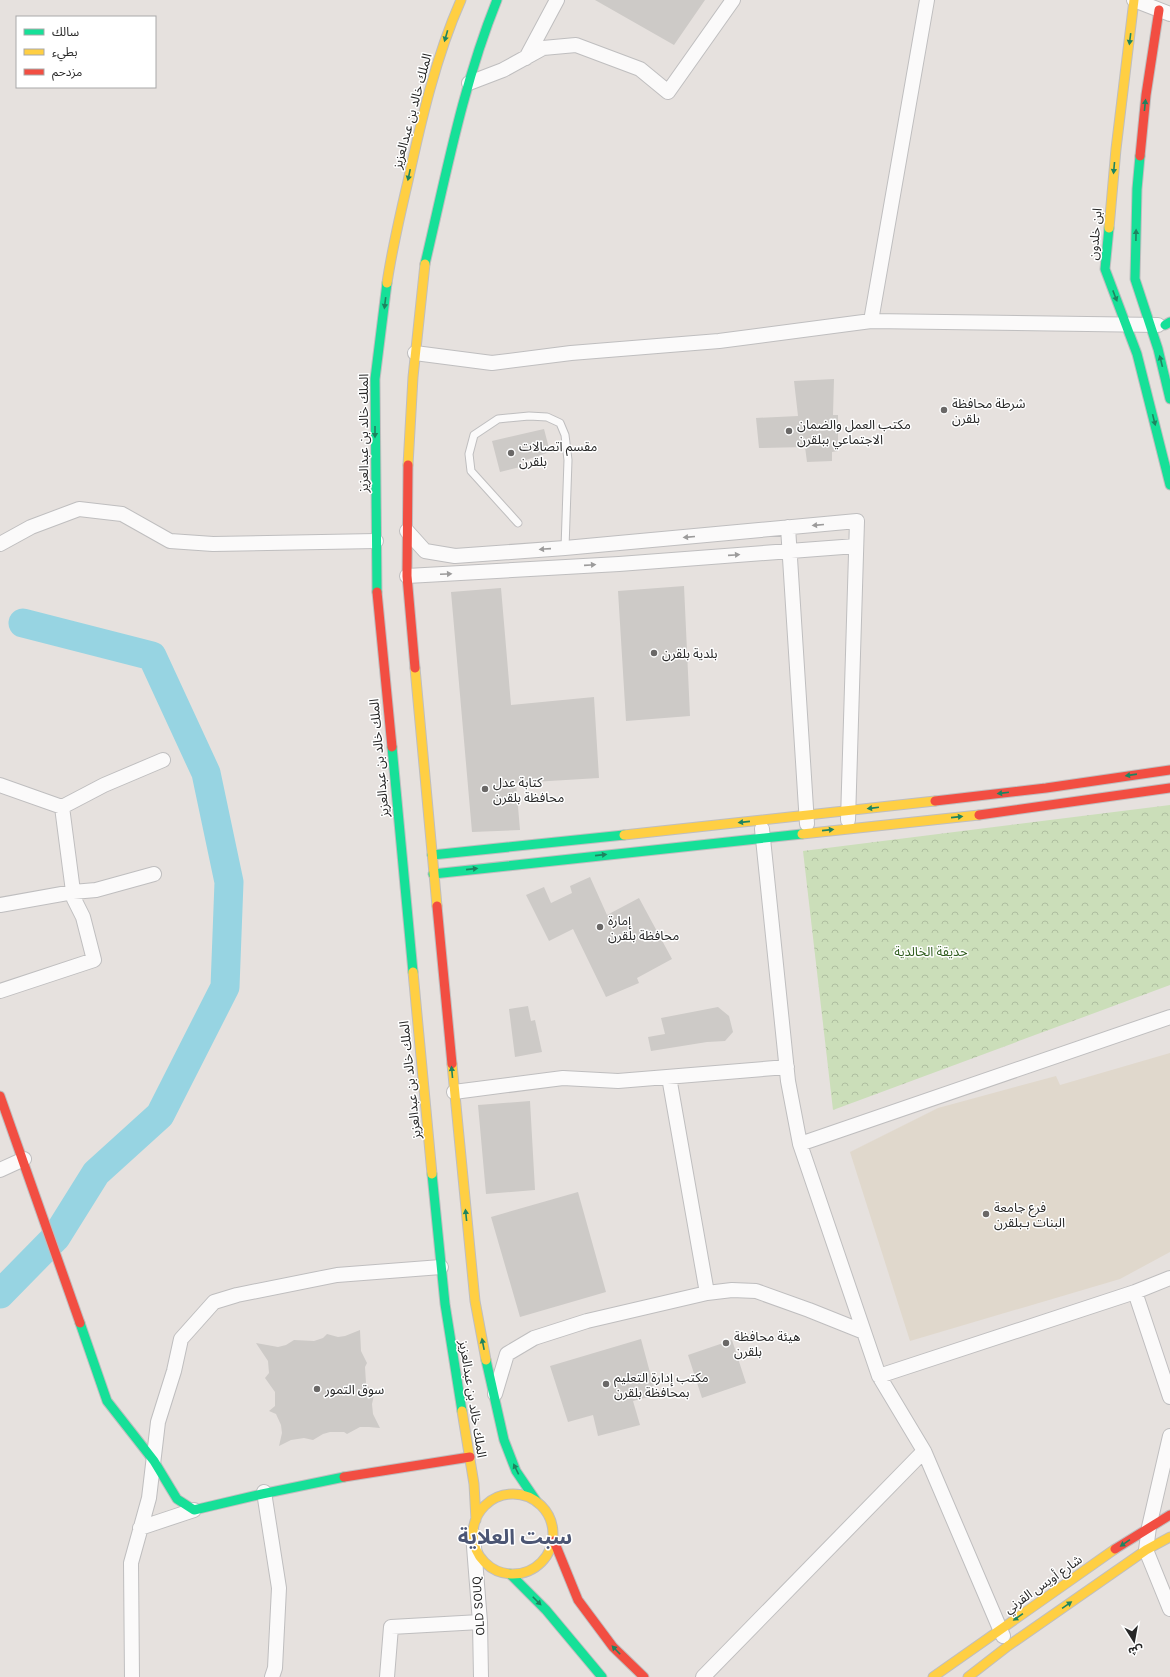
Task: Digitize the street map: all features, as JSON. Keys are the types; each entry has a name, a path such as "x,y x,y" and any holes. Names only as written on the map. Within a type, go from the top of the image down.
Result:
{"main road":[{"name":"الملك خالد بن عبدالعزيز","path":"461,0 449,27 418,135 390,261 375,380 376,580 441,1267 455,1372 474,1484 476,1520"},
{"name":"الملك خالد بن عبدالعزيز","path":"497,0 483,35 454,141 424,268 415,352 407,482 407,576 454,1092 475,1302 504,1440 516,1471 537,1502"},
{"name":"ابن خلدون","path":"1134,0 1116,149 1105,269 1137,354 1170,485"},
{"path":"1164,12 1146,95 1136,190 1135,279 1158,349 1170,399"},
{"path":"432,855 848,811 1046,788 1170,770"},
{"path":"434,874 1015,810 1170,788"},
{"path":"0,1096 24,1159 107,1400 154,1461 177,1499 194,1510 264,1492 410,1465 470,1458"},
{"path":"554,1541 547,1556 537,1566 525,1572 510,1574 495,1571 484,1562 476,1548 473,1534 476,1520 483,1507 495,1499 510,1495 523,1496 537,1502 548,1512 553,1526 554,1541 578,1600 613,1647 644,1677"},
{"name":"شارع أويس القرني","path":"933,1677 951,1663 1149,1527 1170,1515"},
{"path":"968,1677 1008,1646 1146,1550 1170,1537"},
{"path":"510,1574 546,1610 602,1677"}],"street":[{"path":"526,58 557,0"},
{"path":"470,83 503,70 543,48 576,44 640,69 668,92 734,0"},
{"path":"871,321 927,0"},
{"path":"1134,0 1164,12"},
{"path":"415,352 492,362 571,353 720,341 871,321 1168,325"},
{"path":"0,544 31,527 79,508 122,514 170,541 214,544 376,541"},
{"path":"407,531 425,551 455,556 565,548 857,521 848,828"},
{"path":"788,527 807,832"},
{"path":"407,576 627,563 856,546"},
{"path":"0,785 62,807 104,785 163,760"},
{"path":"0,991 94,960 83,918 74,899 62,807"},
{"path":"760,820 764,837 786,1067 800,1144 879,1376 924,1451 1008,1646"},
{"path":"0,905 73,892 96,890 154,874"},
{"path":"800,1144 1170,1017"},
{"path":"454,1092 563,1078 618,1081 786,1067"},
{"path":"670,1077 708,1293"},
{"path":"0,1170 24,1159"},
{"path":"132,1677 130,1563 149,1498 158,1422 174,1371 181,1339 214,1302 237,1295 337,1275 441,1267"},
{"path":"879,1376 1135,1292 1170,1278"},
{"path":"494,1396 508,1354 534,1338 587,1321 708,1293 732,1290 756,1291 864,1332"},
{"path":"1135,1292 1170,1397"},
{"path":"1170,1436 1149,1527 1146,1550 1170,1609"},
{"path":"702,1677 924,1451"},
{"path":"264,1492 279,1588 275,1668 272,1677"},
{"path":"140,1528 194,1510"},
{"name":"OLD SOUQ","path":"473,1534 480,1622 482,1677"},
{"path":"387,1677 391,1627 480,1622"}],"lane":[{"path":"518,523 471,471 469,454 474,435 498,419 529,416 547,417 560,423 565,435 568,460 565,548"}],"shaded area":[{"name":"فرع جامعة البنات بـبلقرن","path":"1170,1053 1170,1252 1120,1279 910,1341 850,1152 938,1108 1056,1076 1060,1085"}],"green space":[{"name":"حديقة الخالدية","path":"1170,805 1170,985 833,1110 803,851"}],"building":[{"path":"595,0 705,0 674,45"},
{"path":"834,379 833,415 838,415 838,451 832,452 832,461 807,462 805,447 759,448 756,418 798,416 794,381"},
{"path":"544,429 550,452 520,462 520,467 500,472 492,441"},
{"name":"بلدية بلقرن","path":"684,586 690,716 626,721 618,591"},
{"path":"501,588 511,705 594,697 599,778 516,783 520,830 472,832 451,592"},
{"path":"590,877 607,915 639,898 672,959 637,978 639,983 606,997 573,929 549,941 526,895 544,887 551,903 572,893 570,886"},
{"path":"528,1006 531,1021 535,1020 542,1052 515,1057 509,1009"},
{"path":"718,1007 729,1016 733,1032 725,1041 707,1042 651,1051 648,1037 665,1034 661,1018"},
{"path":"530,1101 535,1190 486,1194 478,1105"},
{"path":"578,1192 606,1292 520,1317 491,1217"},
{"path":"360,1330 361,1351 367,1363 365,1367 366,1383 374,1395 372,1404 373,1414 380,1428 360,1427 347,1434 344,1432 330,1432 313,1440 304,1438 291,1440 279,1446 282,1433 281,1425 276,1414 269,1411 275,1406 275,1392 265,1378 269,1373 268,1361 256,1343 278,1347 286,1345 294,1340 314,1341 323,1338 327,1334 338,1337"},
{"path":"641,1339 656,1395 633,1401 640,1425 598,1436 593,1415 568,1422 550,1366"},
{"path":"732,1340 746,1383 702,1398 688,1355"}],"waterway":[{"path":"0,1294 56,1237 96,1173 160,1115 225,987 229,882 206,773 152,656 23,623"}],"traffic: fast":[{"path":"425,264 456,130 474,64 497,0"},
{"path":"1140,156 1137,189 1135,279 1158,349 1170,399"},
{"path":"1109,228 1105,269 1137,354 1170,485"},
{"path":"377,592 375,379 387,283"},
{"path":"1165,325 1170,322"},
{"path":"392,747 413,972"},
{"path":"433,874 802,834"},
{"path":"432,855 624,835"},
{"path":"432,1174 445,1304 462,1411"},
{"path":"80,1323 107,1401 154,1461 177,1499 194,1510 344,1477"},
{"path":"486,1360 504,1440 516,1471 537,1502"},
{"path":"510,1574 546,1610 602,1677"}],"traffic: slow":[{"path":"387,283 396,232 424,112 444,43 461,0"},
{"path":"1109,228 1116,149 1134,0"},
{"path":"408,465 413,377 425,264"},
{"path":"415,668 437,906"},
{"path":"624,835 935,801"},
{"path":"802,834 979,815"},
{"path":"413,972 432,1174"},
{"path":"452,1064 475,1301 486,1360"},
{"path":"462,1411 474,1484 476,1520"},
{"path":"513,1494 528,1497 541,1506 550,1519 553,1534 550,1549 541,1562 528,1571 513,1574 498,1571 485,1562 476,1549 473,1534 476,1519 485,1506 498,1497 513,1494"},
{"path":"968,1677 1008,1646 1146,1550 1170,1537"},
{"path":"933,1677 1115,1549"}],"traffic: jam":[{"path":"1140,156 1146,95 1159,10"},
{"path":"408,465 407,576 415,668"},
{"path":"377,592 392,747"},
{"path":"935,801 1046,788 1170,770"},
{"path":"979,815 1170,788"},
{"path":"437,906 452,1064"},
{"path":"0,1096 80,1323"},
{"path":"344,1477 470,1457"},
{"path":"1115,1549 1170,1515"},
{"path":"554,1541 578,1600 613,1647 644,1677"}],"place":[{"name":"شرطة محافظة بلقرن","path":"944,410"},
{"name":"مكتب العمل والضمان الاجتماعي ببلقرن","path":"789,431"},
{"name":"مقسم اتصالات بلقرن","path":"511,453"},
{"name":"بلدية بلقرن","path":"654,653"},
{"name":"كتابة عدل محافظة بلقرن","path":"485,789"},
{"name":"إمارة محافظة بلقرن","path":"600,927"},
{"name":"فرع جامعة البنات بـبلقرن","path":"986,1214"},
{"name":"هيئة محافظة بلقرن","path":"726,1343"},
{"name":"مكتب إدارة التعليم بمحافظة بلقرن","path":"606,1384"},
{"name":"سوق التمور","path":"317,1389"}],"district":[{"name":"سبت العلاية","path":"515,1537"}]}
